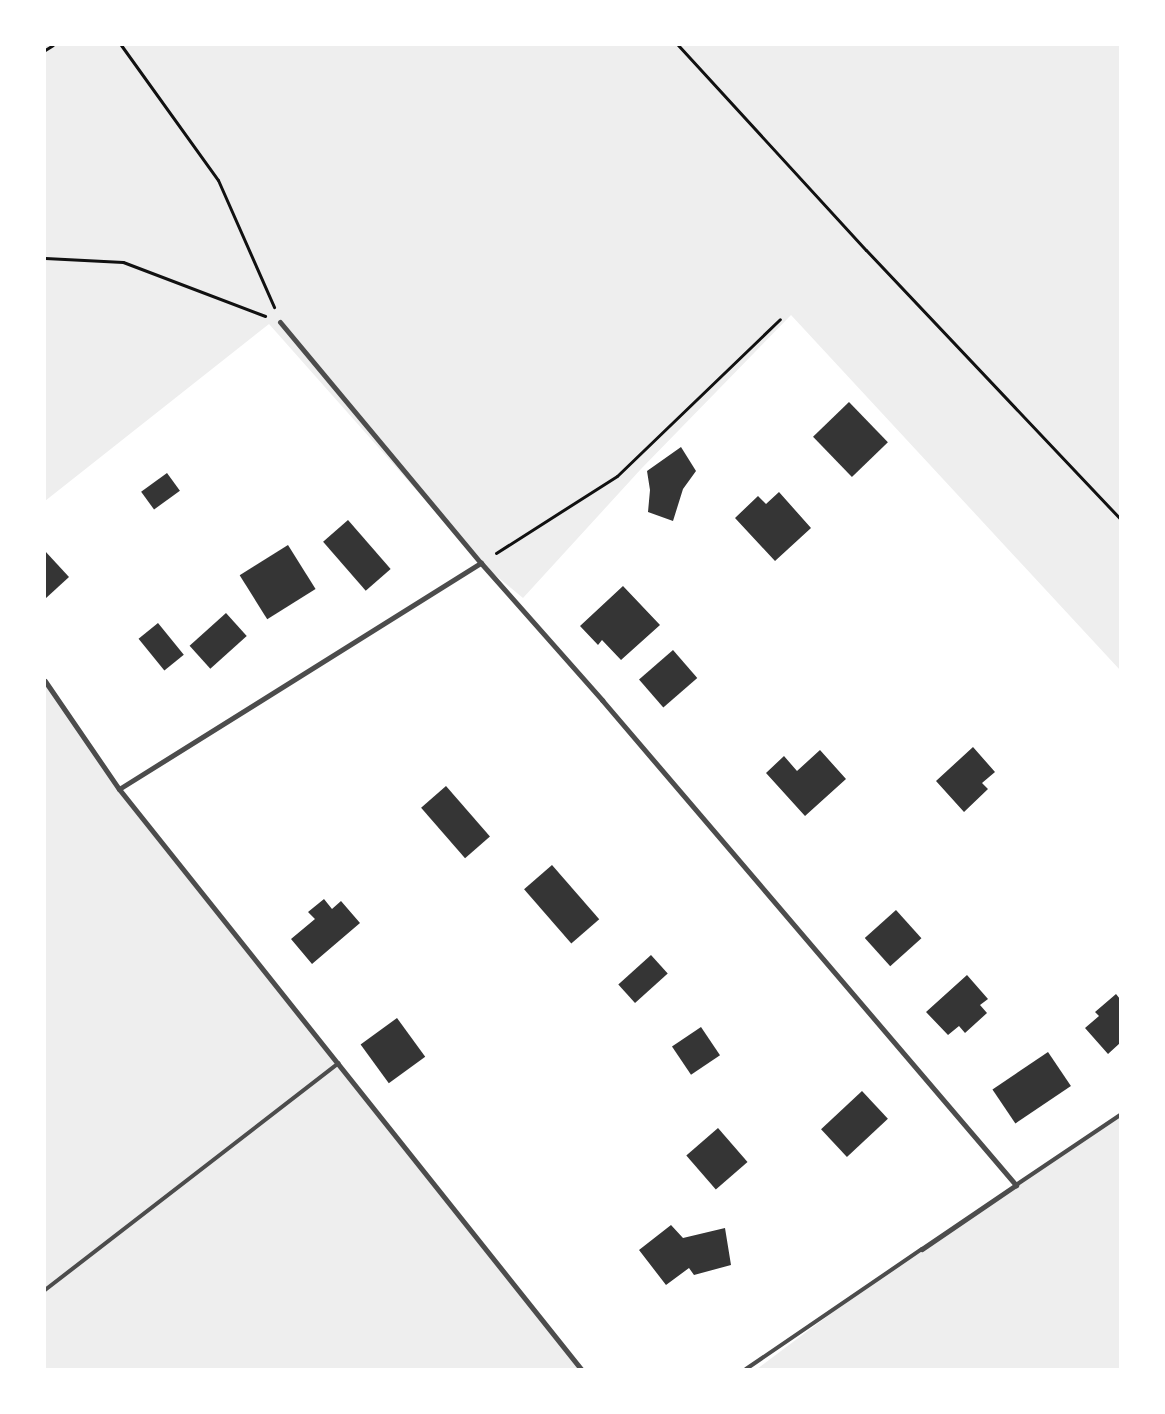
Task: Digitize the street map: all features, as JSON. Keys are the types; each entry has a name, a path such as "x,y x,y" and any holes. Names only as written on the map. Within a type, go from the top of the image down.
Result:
{"street":[{"path":"280,322 481,563 602,700 1016,1185 922,1249"},
{"path":"119,789 481,563"},
{"path":"45,681 119,789 582,1369"}],"lane":[{"path":"45,1290 339,1063"},
{"path":"1016,1185 1120,1115"},
{"path":"746,1369 922,1249"}],"path":[{"path":"45,50 53,45"},
{"path":"121,45 218,180 280,322"},
{"path":"678,45 866,250 1120,519"},
{"path":"45,258 123,262 280,322"},
{"path":"481,563 617,476 780,319"}],"shaded area":[{"path":"45,45 1120,45 1120,670 791,315 641,469 523,598 481,563 269,324 45,501"},
{"path":"45,681 119,789 583,1369 45,1369"},
{"path":"1120,1116 1120,1369 757,1369 865,1288"}],"building":[{"path":"849,402 888,442 852,477 813,437"},
{"path":"681,447 696,471 683,489 673,521 648,512 650,490 647,471"},
{"path":"167,473 180,491 154,510 141,492"},
{"path":"779,492 811,528 775,561 735,518 758,496 766,504"},
{"path":"348,520 391,569 366,591 323,542"},
{"path":"288,545 316,589 267,619 240,575"},
{"path":"45,551 69,577 45,599"},
{"path":"623,586 660,625 621,660 602,640 598,645 580,626"},
{"path":"226,613 247,636 210,669 190,646"},
{"path":"158,623 184,655 164,671 139,639"},
{"path":"673,650 697,678 663,707 639,680"},
{"path":"973,747 995,772 982,783 988,789 964,812 936,781"},
{"path":"820,750 846,779 805,816 766,773 784,756 797,771"},
{"path":"446,786 490,837 465,858 421,808"},
{"path":"552,865 599,919 571,944 524,889"},
{"path":"324,899 332,909 341,901 360,923 312,964 291,939 315,919 308,912"},
{"path":"896,910 921,938 890,966 865,938"},
{"path":"651,955 668,974 635,1003 618,984"},
{"path":"967,975 988,999 980,1005 987,1013 965,1033 959,1026 948,1035 926,1012"},
{"path":"1116,994 1120,999 1120,1043 1108,1054 1085,1028 1099,1016 1095,1012"},
{"path":"397,1018 425,1057 389,1083 361,1044"},
{"path":"701,1027 720,1055 691,1075 672,1047"},
{"path":"1048,1052 1071,1086 1015,1123 992,1089"},
{"path":"862,1091 888,1119 847,1157 821,1129"},
{"path":"718,1128 748,1162 716,1190 686,1156"},
{"path":"671,1225 683,1238 725,1228 731,1265 694,1275 689,1268 666,1285 639,1250"}]}
